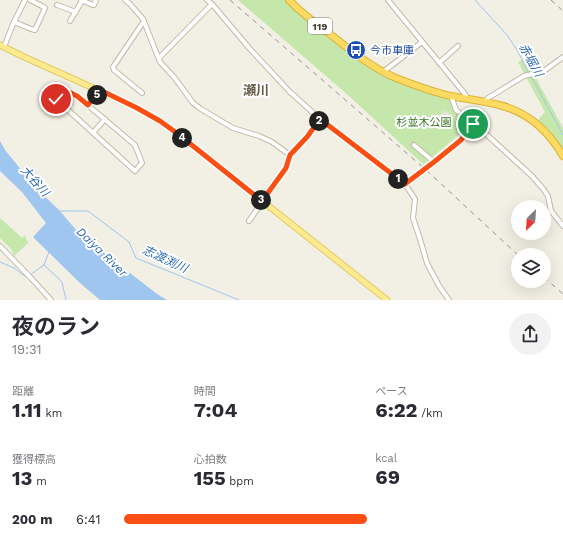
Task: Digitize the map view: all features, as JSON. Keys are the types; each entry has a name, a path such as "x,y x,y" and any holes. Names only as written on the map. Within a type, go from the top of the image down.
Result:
{"highway":[{"name":"119","path":"289,0 301,12 352,51 383,72 420,87 451,96 499,105 514,110 536,122 553,141 563,156"}],"main road":[{"path":"2,46 100,90 160,121 387,300"}],"street":[{"path":"2,46 25,0"},
{"path":"14,22 31,30 35,30 45,8 30,0"},
{"path":"70,21 81,0 94,5 96,0"},
{"path":"125,0 143,19 160,62 174,77 193,103 233,128 272,142 290,155"},
{"path":"207,0 290,92 320,119 405,184 415,199 413,218 427,263 439,286 449,300"},
{"path":"388,0 467,98"},
{"path":"158,58 212,4"},
{"path":"57,5 76,12"},
{"path":"142,93 114,70 113,67 144,22"},
{"path":"383,72 422,42"},
{"path":"439,63 458,46"},
{"path":"485,102 488,98 524,76 544,71 563,57"},
{"path":"63,89 77,96 105,119 135,145 142,163 135,171 56,99 63,89"},
{"path":"88,105 100,90"},
{"path":"451,96 456,110 486,134 532,176 548,196 551,211 563,226"},
{"path":"93,133 105,119"},
{"path":"249,221 286,168 290,155 307,137 320,119"},
{"path":"405,184 461,140 473,124"},
{"path":"414,145 434,162"},
{"path":"0,246 51,300"}],"green space":[{"name":"杉並木公園","path":"238,0 286,0 363,62 450,97 455,111 472,124 423,164 349,96"},
{"path":"525,58 563,128 563,149 551,132 538,120 545,112 518,62"},
{"path":"0,218 22,238 25,235 28,243 14,256 12,250 0,238"}],"shaded area":[{"path":"445,110 449,114 439,130 432,125"}],"water":[{"name":"Daiya River","path":"0,141 5,150 36,188 59,210 77,231 157,294 167,300 100,300 80,283 33,237 46,223 22,192 0,171"}],"waterway":[{"name":"赤堀川","path":"475,0 507,35 529,73"},
{"name":"赤堀川","path":"531,76 563,135"},
{"name":"志渡渕川","path":"60,211 88,211 129,242 136,258 239,300"},
{"path":"44,265 49,252"},
{"path":"0,262 14,268 26,277 27,276"},
{"path":"44,265 62,282 66,300"},
{"path":"30,275 44,265"}],"railway":[{"path":"230,0 425,169 511,249"},
{"path":"551,0 563,11"},
{"path":"551,283 563,294"}],"place":[{"name":"今市車庫","path":"356,50"}],"district":[{"name":"瀬川","path":"256,90"}],"route":[{"path":"56,99 63,89 77,96 88,105 100,90 144,111 169,127 262,201 286,168 290,155 307,137 320,119 405,184 461,140 473,124"}],"water label":[{"name":"大谷川","path":"35,181"}]}
